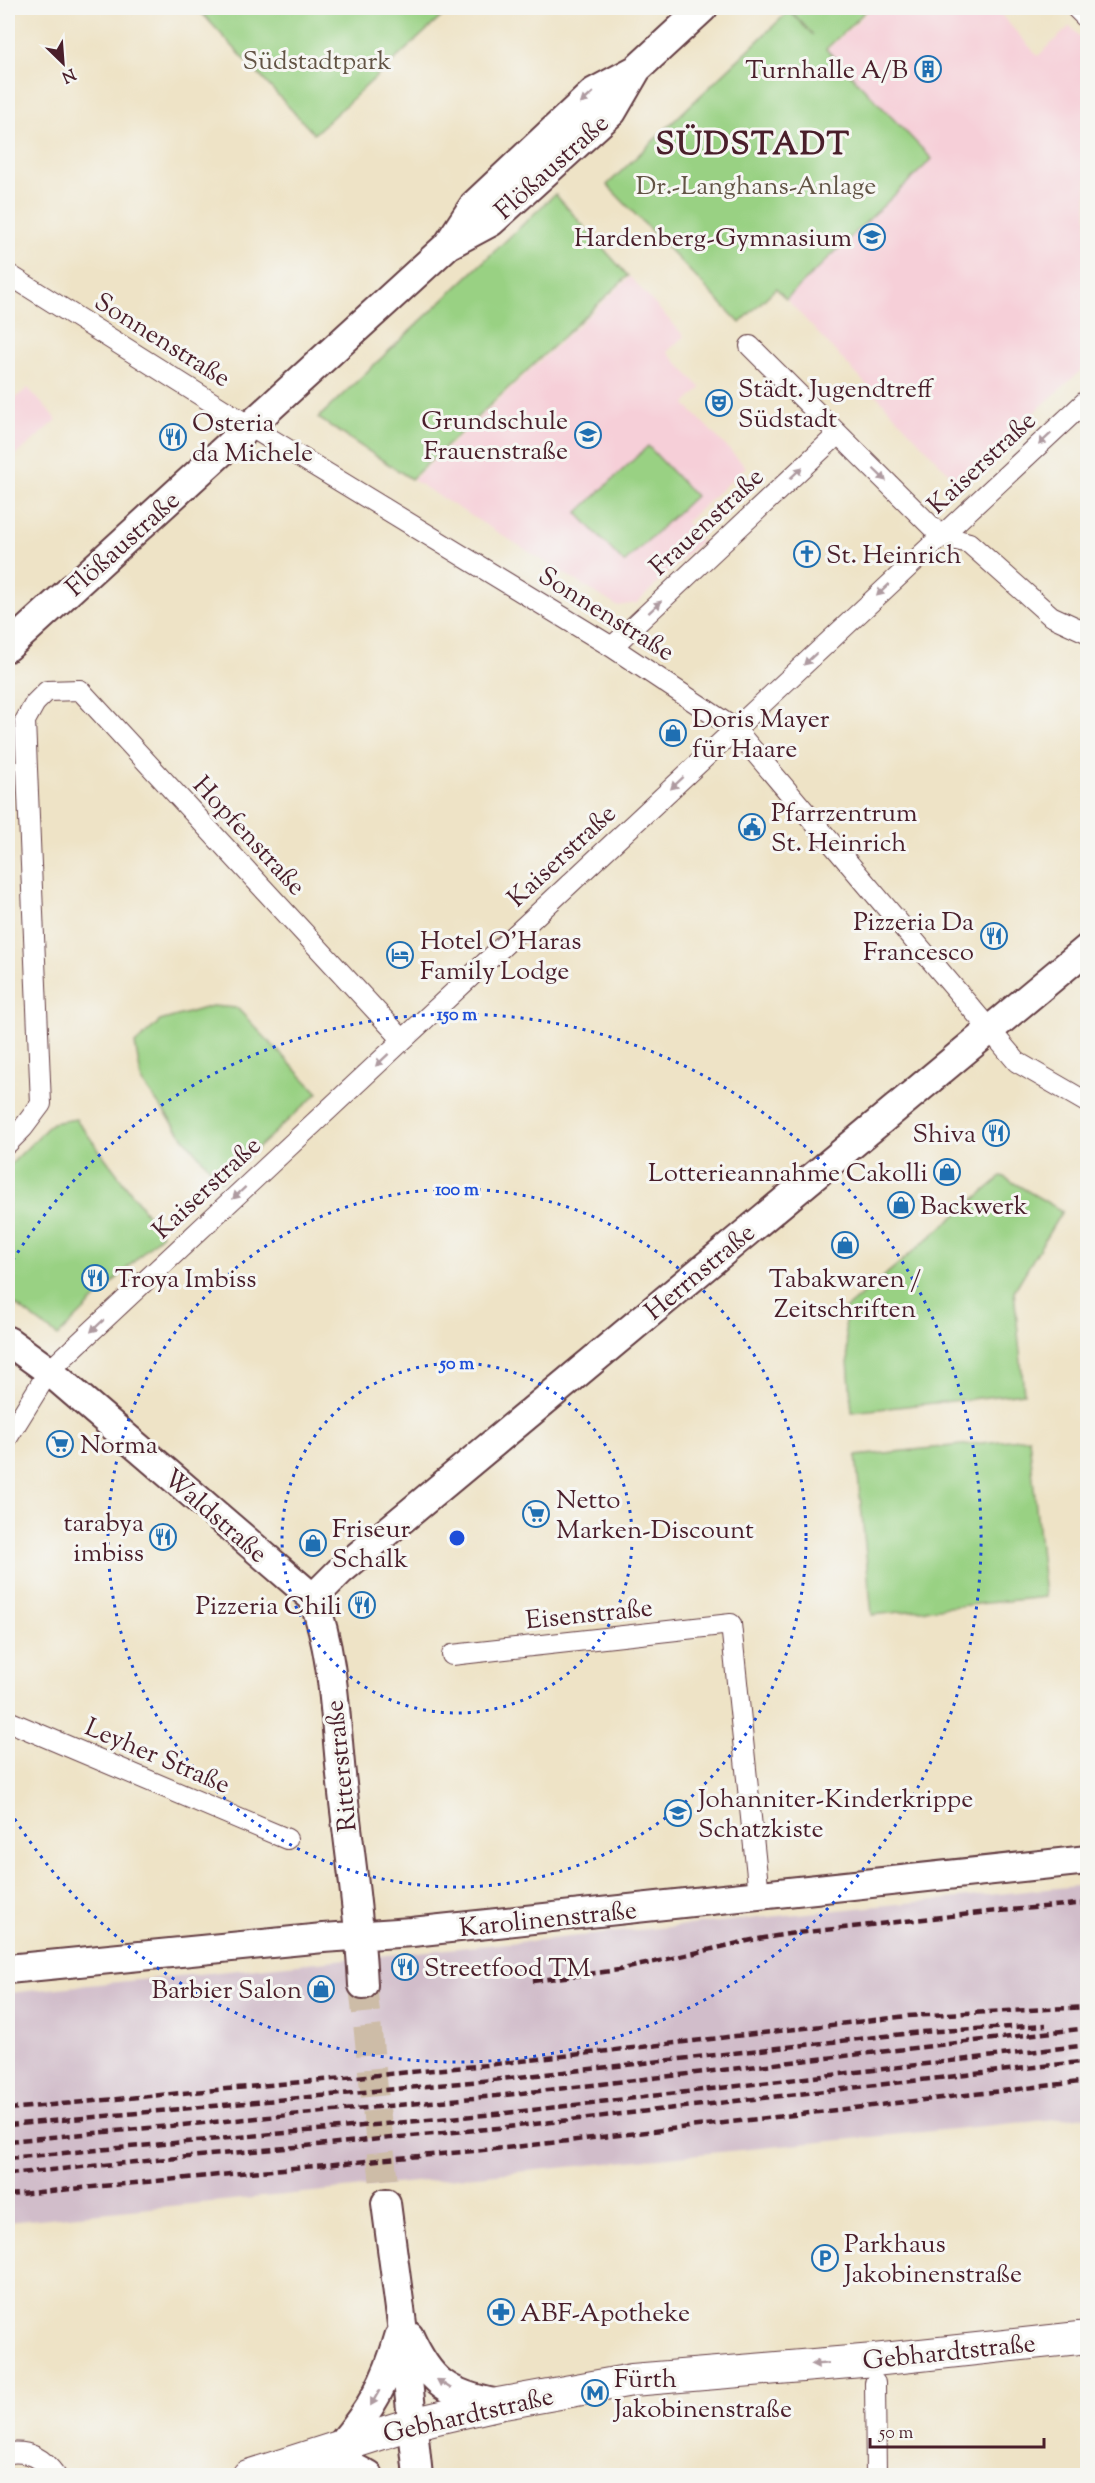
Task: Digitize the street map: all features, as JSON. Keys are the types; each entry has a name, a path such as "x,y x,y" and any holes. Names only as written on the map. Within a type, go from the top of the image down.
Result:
{"main road":[{"name":"Gebhardtstraße","path":"248,2475 411,2424 498,2404 632,2380 874,2360 1088,2337"}],"street":[{"name":"Flößaustraße","path":"8,647 251,427 358,325 448,244 474,205 544,137 594,92 637,69 703,8"},
{"path":"1076,8 1088,20"},
{"name":"Sonnenstraße","path":"8,274 251,427 612,647 735,729 991,1028 1017,1062 1088,1103"},
{"path":"750,346 941,536 969,543 1051,616 1088,633"},
{"name":"Kaiserstraße","path":"8,1437 49,1371 1088,399"},
{"name":"Frauenstraße","path":"612,647 838,434"},
{"name":"Hopfenstraße","path":"8,1143 41,1104 25,721 35,703 47,691 80,690 403,1040"},
{"name":"Herrnstraße","path":"313,1598 340,1571 1088,948"},
{"name":"Waldstraße","path":"8,1341 49,1371 313,1598"},
{"name":"Ritterstraße","path":"313,1598 325,1636 360,1936 363,1985"},
{"name":"Eisenstraße","path":"452,1655 731,1624 759,1895"},
{"name":"Leyher Straße","path":"8,1721 287,1839"},
{"name":"Karolinenstraße","path":"8,1969 412,1932 1088,1860"},
{"path":"386,2204 402,2324 418,2475"},
{"path":"402,2324 423,2366 436,2379 460,2393 498,2404"},
{"path":"341,2445 377,2397 391,2363 402,2324"},
{"path":"875,2383 876,2475"},
{"path":"8,2453 22,2451 39,2457 56,2475"},
{"path":"306,2456 333,2459 369,2475"}],"shaded area":[{"name":"Hardenberg-Gymnasium","path":"872,8 995,8 1038,56 1070,26 1087,45 1087,365 957,482 776,288 740,323 607,185 789,11 827,50"},
{"name":"Grundschule Frauenstraße","path":"630,277 684,336 667,352 701,388 685,404 746,467 686,522 701,541 637,603 617,606 413,480"},
{"path":"28,388 57,420 8,462 8,392 14,399"},
{"path":"1087,1885 1087,2116 8,2222 8,1993"}],"green space":[{"name":"Südstadtpark","path":"197,8 451,8 314,134"},
{"name":"Dr.-Langhans-Anlage","path":"795,8 869,8 826,49 932,159 786,299 776,288 740,323 607,185 789,11 813,35 791,11"},
{"path":"555,194 628,276 411,479 318,418"},
{"path":"648,446 695,496 624,563 577,513"},
{"path":"212,1006 237,1008 318,1093 221,1181 183,1137 142,1082 135,1044 160,1021"},
{"path":"76,1119 162,1234 58,1336 8,1299 8,1167 52,1123"},
{"path":"1002,1176 1062,1211 1014,1291 1024,1393 852,1412 844,1310"},
{"path":"1029,1438 1045,1597 872,1615 856,1456"}],"tunnel":[{"path":"363,1985 386,2203"}],"railway":[{"path":"533,1981 619,1970 788,1934 1088,1903"},
{"path":"8,2109 487,2065 908,2016 1088,2007"},
{"path":"8,2125 492,2080 921,2032 1046,2025"},
{"path":"8,2141 496,2096 1088,2028"},
{"path":"8,2158 506,2113 1088,2045"},
{"path":"8,2174 508,2127 1088,2061"},
{"path":"8,2195 515,2147 1088,2081"}],"place":[{"name":"Turnhalle A/B","path":"928,69"},
{"name":"Hardenberg-Gymnasium","path":"872,237"},
{"name":"Städt. Jugendtreff Südstadt","path":"719,403"},
{"name":"Grundschule Frauenstraße","path":"588,435"},
{"name":"Osteria da Michele","path":"173,437"},
{"name":"St. Heinrich","path":"807,554"},
{"name":"Doris Mayer für Haare","path":"673,733"},
{"name":"Pfarrzentrum St. Heinrich","path":"752,827"},
{"name":"Pizzeria Da Francesco","path":"994,936"},
{"name":"Hotel O'Haras Family Lodge","path":"400,955"},
{"name":"Shiva","path":"996,1133"},
{"name":"Lotterieannahme Cakolli","path":"947,1172"},
{"name":"Backwerk","path":"901,1205"},
{"name":"Tabakwaren / Zeitschriften","path":"845,1245"},
{"name":"Troya Imbiss","path":"95,1278"},
{"name":"Norma","path":"60,1444"},
{"name":"Netto Marken-Discount","path":"536,1514"},
{"name":"tarabya imbiss","path":"163,1537"},
{"name":"Friseur Schalk","path":"313,1543"},
{"name":"Pizzeria Chili","path":"362,1605"},
{"name":"Johanniter-Kinderkrippe Schatzkiste","path":"678,1813"},
{"name":"Streetfood TM","path":"405,1967"},
{"name":"Barbier Salon","path":"321,1989"},
{"name":"Parkhaus Jakobinenstraße","path":"825,2258"},
{"name":"ABF-Apotheke","path":"501,2312"},
{"name":"Fürth Jakobinenstraße","path":"595,2393"}],"district":[{"name":"SÜDSTADT","path":"753,143"}]}
